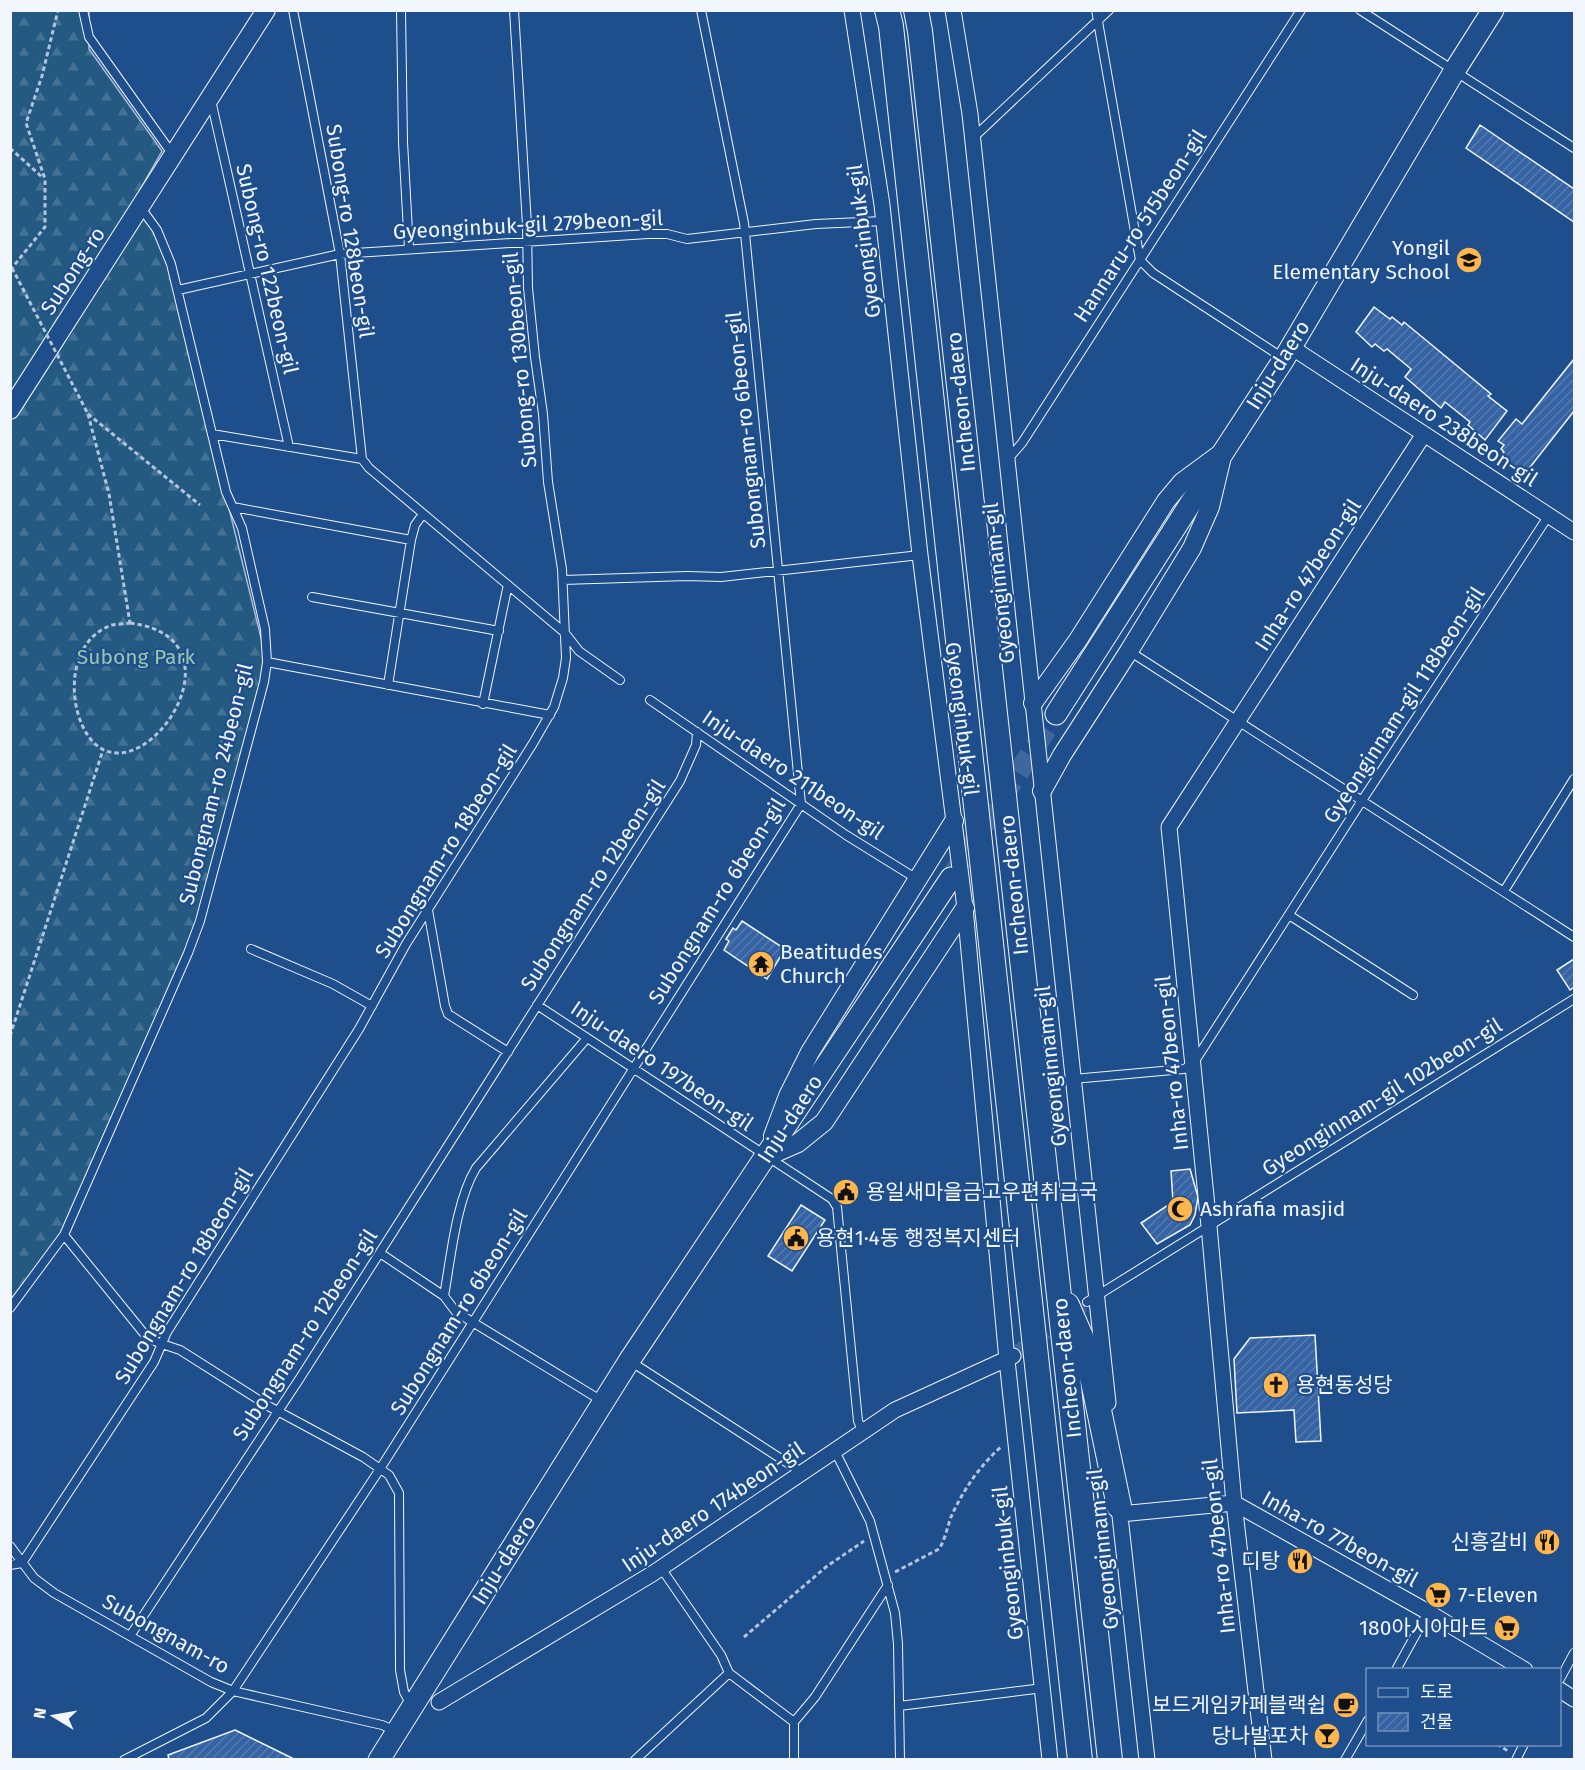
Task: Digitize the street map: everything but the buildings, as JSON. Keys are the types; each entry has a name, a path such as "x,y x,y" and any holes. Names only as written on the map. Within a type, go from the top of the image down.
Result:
{"highway":[{"name":"Incheon-daero","path":"887,10 892,38 1080,1760"},
{"name":"Incheon-daero","path":"916,10 923,55 1110,1760"},
{"path":"1057,1282 1086,1348 1119,1510"}],"main road":[{"name":"Inju-daero","path":"1056,714 1288,353 1492,10"},
{"name":"Inju-daero","path":"380,1760 629,1360 951,878"}],"street":[{"name":"Gyeonginbuk-gil","path":"852,10 884,221 920,555 965,908 1011,1357 1015,1434 1050,1760"},
{"name":"Gyeonginnam-gil","path":"953,10 973,138 1073,1079 1092,1299 1119,1510 1147,1760"},
{"name":"Subong-ro","path":"10,410 267,12"},
{"name":"Inju-daero 238beon-gil","path":"1288,353 1424,434 1549,515 1573,528"},
{"name":"Inha-ro 47beon-gil","path":"1264,1760 1234,1503 1169,827 1424,434"},
{"path":"1042,791 1062,755 1192,548 1210,507 1224,451"},
{"path":"1033,702 1078,640 1166,501 1182,482 1224,451"},
{"path":"765,1157 788,1096 810,1052 954,821"},
{"path":"765,1157 798,1143 824,1122 965,908"},
{"name":"Inju-daero 174beon-gil","path":"405,1719 439,1702 661,1568 895,1410 1011,1357"},
{"name":"Inha-ro 77beon-gil","path":"1119,1510 1234,1503 1428,1612 1522,1668"},
{"path":"426,1684 432,1699 439,1702"},
{"path":"1561,1691 1575,1699"}],"lane":[{"path":"83,10 89,37 165,147 174,156"},
{"name":"Subong-ro 128beon-gil","path":"292,10 340,254 362,459"},
{"path":"401,10 403,142 409,249"},
{"name":"Subong-ro 130beon-gil","path":"514,10 528,288 543,414 548,482 562,580 565,633"},
{"name":"Subongnam-ro 6beon-gil","path":"124,1760 206,1718 232,1691 380,1469 801,804 745,232 701,10"},
{"path":"1096,10 1140,260 1153,273 1288,353"},
{"path":"973,138 1109,10"},
{"name":"Hannaru-ro 515beon-gil","path":"1007,460 1022,443 1301,10"},
{"path":"1360,10 1575,148"},
{"name":"Subong-ro 122beon-gil","path":"210,99 289,447"},
{"name":"Subongnam-ro 24beon-gil","path":"10,1308 64,1235 183,964 200,921 264,682 267,662 265,629 242,528 226,492 171,264 157,230 141,207"},
{"name":"Gyeonginbuk-gil 279beon-gil","path":"177,290 340,254 648,234 667,234 687,239 816,224 884,221"},
{"path":"212,434 362,459 369,468 565,633 579,651 620,680"},
{"path":"233,507 411,540"},
{"path":"388,685 411,540 415,525 423,514"},
{"name":"Gyeonginnam-gil 118beon-gil","path":"1193,1064 1225,1011 1549,515"},
{"path":"562,580 687,576 721,578 920,555"},
{"path":"483,704 509,586"},
{"path":"312,597 499,631"},
{"name":"Subongnam-ro 18beon-gil","path":"22,1563 154,1362 166,1332 372,1006 406,944 550,715 563,678 566,658 565,633"},
{"path":"1129,651 1575,937"},
{"path":"267,662 550,715"},
{"name":"Inju-daero 211beon-gil","path":"650,700 846,835 917,879"},
{"name":"Subongnam-ro 12beon-gil","path":"130,1636 380,1253 680,781 696,745 696,732"},
{"path":"1504,891 1575,779"},
{"path":"428,910 448,1014 508,1052"},
{"path":"1289,915 1413,995"},
{"path":"250,949 333,984 372,1006"},
{"name":"Gyeonginnam-gil 102beon-gil","path":"1092,1299 1575,999"},
{"name":"Inju-daero 197beon-gil","path":"537,1005 832,1199 837,1207 858,1421 863,1432"},
{"path":"444,1296 468,1181 476,1168 588,1038"},
{"path":"1073,1079 1184,1069 1193,1064"},
{"path":"64,1235 146,1336 180,1350 277,1410 363,1457 389,1475 399,1493 400,1670 405,1719"},
{"path":"380,1253 444,1296 456,1312 603,1401"},
{"path":"629,1360 803,1473"},
{"path":"835,1451 870,1521 895,1613 900,1760"},
{"name":"Subongnam-ro","path":"10,1546 34,1578 54,1593 211,1682 232,1691 382,1725 405,1719"},
{"path":"10,1565 22,1563"},
{"path":"661,1568 721,1655 729,1672 794,1722"},
{"path":"794,1760 794,1722 815,1697 888,1585"},
{"path":"1397,1668 1428,1612"},
{"path":"1561,1677 1575,1653"},
{"path":"635,1760 729,1672"},
{"path":"899,1706 1042,1688"},
{"path":"1345,1760 1366,1723"},
{"path":"1516,1760 1523,1746"}],"path":[{"path":"58,10 42,76 26,123 45,179 45,227 11,267 88,414 109,494 130,623"},
{"path":"10,148 45,179"},
{"path":"88,414 200,505"},
{"path":"130,623 154,627 169,637 184,664 186,677 184,691 171,717 158,733 145,744 125,753 114,753 103,750 90,739 79,718 74,693 76,668 83,650 92,638 112,625 130,623"},
{"path":"10,1036 103,750"},
{"name":"Gyeonginbuk-gil","path":"885,1574 895,1572 939,1549 955,1509 979,1470 991,1455 1015,1434"},
{"path":"744,1637 826,1567 874,1534"}],"green space":[{"name":"Subong Park","path":"11,11 89,11 89,49 162,151 137,195 170,270 267,662 199,920 62,1235 11,1299"}],"tunnel":[{"path":"951,877 1056,714"},
{"path":"1015,1354 1087,1302"}],"place":[{"name":"Yongil Elementary School","path":"1469,260"},
{"name":"Beatitudes Church","path":"761,964"},
{"name":"용일새마을금고우편취급국","path":"846,1192"},
{"name":"Ashrafia masjid","path":"1180,1209"},
{"name":"용현1·4동 행정복지센터","path":"796,1238"},
{"name":"용현동성당","path":"1276,1385"},
{"name":"신흥갈비","path":"1547,1542"},
{"name":"디탕","path":"1300,1561"},
{"name":"7-Eleven","path":"1438,1595"},
{"name":"180아시아마트","path":"1507,1628"},
{"name":"보드게임카페블랙쉽","path":"1346,1705"},
{"name":"당나발포차","path":"1327,1736"}]}
